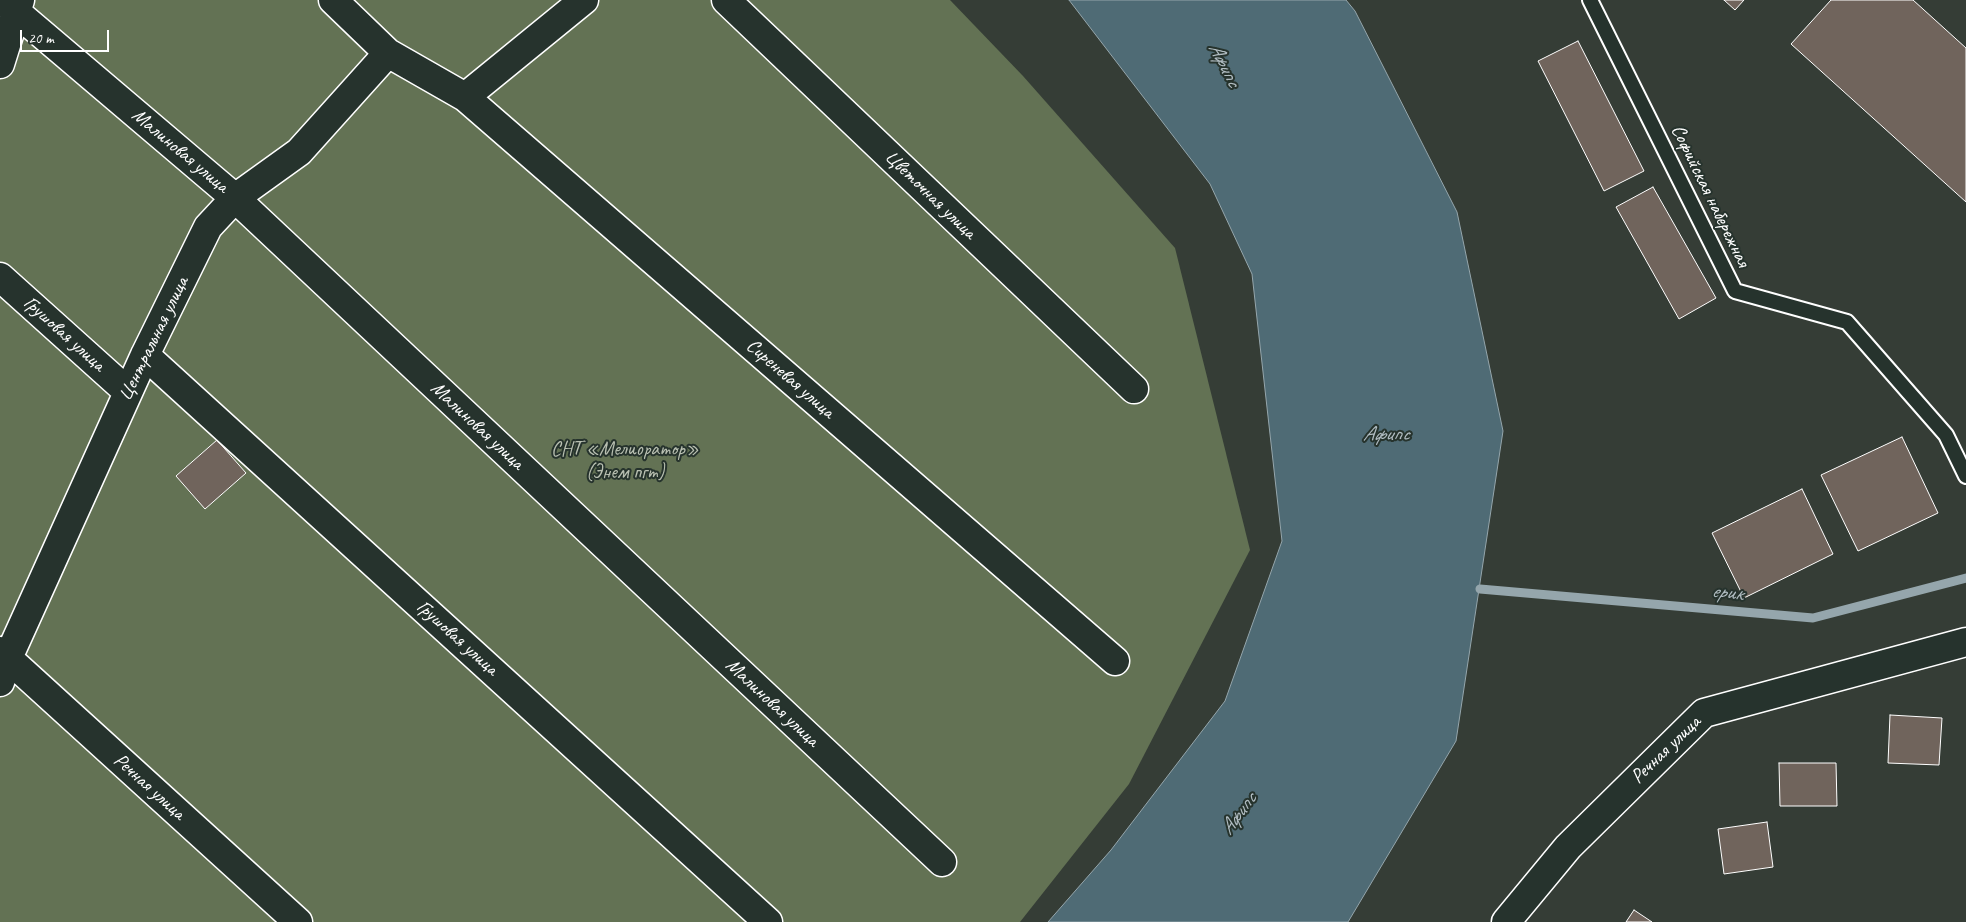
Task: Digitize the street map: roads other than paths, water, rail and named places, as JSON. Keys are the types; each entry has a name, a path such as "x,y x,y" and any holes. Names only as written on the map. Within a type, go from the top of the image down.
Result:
{"street":[{"path":"334,0 388,53 465,97 584,0"},
{"name":"Цветочная улица","path":"726,0 1134,390"},
{"path":"0,64 13,4"},
{"name":"Малиновая улица","path":"13,4 235,198 942,862"},
{"name":"Центральная улица","path":"3,664 145,355 208,227 235,198 298,152 388,53"},
{"name":"Сиреневая улица","path":"465,97 1115,661"},
{"name":"Грушовая улица","path":"0,276 128,392"},
{"name":"Грушовая улица","path":"145,355 768,922"},
{"name":"Речная улица","path":"1506,922 1568,846 1704,712 1966,642"},
{"name":"Речная улица","path":"3,664 298,922"}],"lane":[{"name":"Софийская набережная","path":"1590,0 1735,291 1847,322 1946,435 1966,476"}],"water":[{"name":"Афипс","path":"1069,0 1346,0 1355,11 1457,212 1503,431 1456,741 1348,922 1048,922 1111,850 1225,701 1282,541 1252,274 1210,184"}],"waterway":[{"name":"ерик","path":"1480,589 1813,618 1966,578"}],"park label":[{"name":"СНТ «Мелиоратор» (Энем пгт)","path":"625,462"}]}
